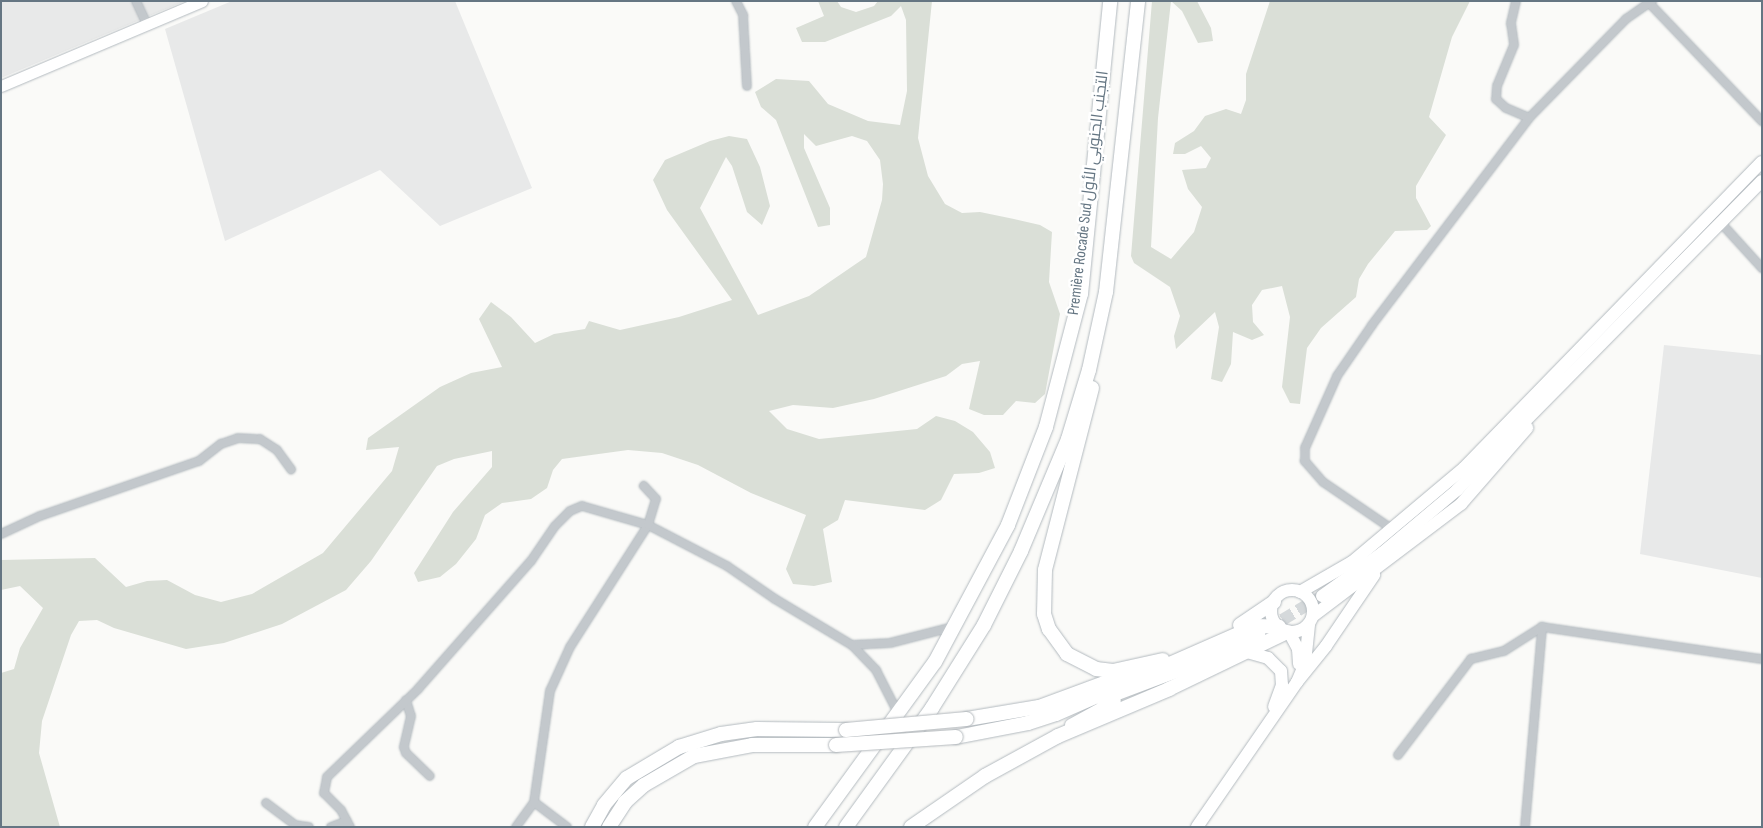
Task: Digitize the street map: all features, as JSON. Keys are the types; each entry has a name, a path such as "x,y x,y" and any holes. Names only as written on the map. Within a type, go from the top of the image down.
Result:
{"highway":[{"name":"Première Rocade Sud التجنب الجنوبي الأول","path":"815,827 899,715 955,626 1011,517 1046,427 1066,358 1081,294 1110,1"},
{"name":"Première Rocade Sud التجنب الجنوبي الأول","path":"846,827 889,771 955,675 1002,591 1068,438 1102,314 1138,1"},
{"path":"1102,314 1090,398 1045,570 1044,614 1049,629 1068,654 1096,669 1113,670 1163,660"},
{"path":"592,827 604,805 627,778 679,747 721,734 757,729 846,730 968,719 1039,707 1163,660 1237,627 1274,602"},
{"path":"609,827 625,802 644,785 694,756 752,745 836,745 956,737 1028,723 1142,678 1256,626 1285,630"},
{"path":"911,827 985,776 1058,736 1247,652 1285,630"},
{"path":"811,827 853,777"}],"main road":[{"path":"1,86 202,1"},
{"path":"1238,764 1249,741 1273,709 1299,667 1300,653 1285,630 1272,615 1274,602 1283,593 1300,592 1339,571 1392,529 1477,456 1762,162"},
{"path":"1322,596 1382,553 1457,490 1762,181"},
{"path":"1285,630 1300,631 1311,620 1448,515 1474,491 1524,432 1551,393"},
{"path":"1197,827 1238,764 1297,682 1326,646 1380,566"},
{"path":"1297,682 1305,663 1311,620 1309,599 1300,592"},
{"path":"985,776 1063,729 1154,682 1259,634"},
{"path":"1247,652 1268,658 1281,671 1282,685 1273,709"},
{"path":"1028,723 1061,715 1154,682"}],"street":[{"path":"136,1 147,25"},
{"path":"736,1 742,15 747,86"},
{"path":"1516,1 1511,23 1514,45 1497,86 1496,98 1506,108 1529,118"},
{"path":"1392,529 1318,478 1304,461 1305,448 1337,376 1357,345 1529,118 1626,19 1651,2 1762,121"},
{"path":"1721,223 1762,268"},
{"path":"1,534 40,516 199,461 221,444 238,438 260,439 276,450 291,469"},
{"path":"516,827 534,802 546,709 553,684 570,647 648,525 656,499 644,486"},
{"path":"331,827 348,824 324,792 327,777 406,700 495,603 570,511 582,506 648,525 727,566 775,599 852,645 876,670 899,715"},
{"path":"852,645 890,643 955,626"},
{"path":"1398,755 1471,659 1504,651 1542,627 1762,659"},
{"path":"1525,827 1542,627"},
{"path":"406,700 411,716 404,747 412,762 430,776"},
{"path":"534,802 566,827"},
{"path":"266,803 294,825 309,827"}],"shaded area":[{"path":"1,1 185,1 1,78"},
{"path":"232,1 455,1 532,188 440,226 380,170 225,241 165,29"},
{"path":"818,1 837,1 841,7 856,12 874,6 878,1 932,1 918,138 928,176 945,204 962,213 980,212 1014,219 1040,225 1052,232 1049,282 1060,314 1045,394 1035,403 1016,401 1003,415 984,415 969,409 980,361 962,364 946,376 874,399 833,408 793,405 769,411 787,429 819,439 917,429 936,416 955,421 973,432 990,452 995,468 979,473 954,474 941,500 925,510 845,500 838,520 823,529 832,582 814,586 793,584 786,569 806,515 751,493 698,465 662,453 628,450 562,459 553,470 547,488 531,499 502,503 485,515 476,539 456,564 440,577 418,582 414,573 453,512 492,467 492,451 454,459 437,466 371,561 346,590 282,624 224,643 186,649 114,628 97,620 79,621 71,635 42,721 39,753 60,827 1,827 1,673 14,669 20,648 43,608 20,586 1,590 1,560 95,558 126,587 147,581 167,580 195,595 221,602 252,594 323,553 392,471 399,447 366,450 368,438 440,387 471,373 502,367 479,319 491,302 511,317 535,343 554,334 585,329 589,321 620,330 679,317 732,300 667,210 653,180 665,160 710,141 729,136 747,139 760,167 770,206 762,225 747,212 732,166 726,157 700,208 758,315 809,296 866,257 882,200 883,184 880,160 867,141 852,136 816,146 804,134 804,148 830,208 830,225 818,227 776,120 761,107 755,92 776,79 809,81 828,104 868,121 900,125 907,91 906,20 901,6 891,16 825,42 802,42 796,28 824,16"},
{"path":"1152,1 1171,1 1158,118 1151,247 1171,259 1194,232 1202,207 1188,189 1182,170 1206,168 1211,158 1201,146 1185,154 1173,154 1175,143 1194,131 1205,116 1226,109 1241,114 1246,100 1246,74 1270,1 1470,1 1452,37 1429,117 1446,135 1416,186 1416,198 1431,226 1427,230 1395,231 1368,264 1359,279 1356,297 1321,328 1307,348 1300,404 1290,403 1282,387 1290,317 1282,286 1262,290 1252,305 1253,322 1264,335 1252,340 1233,332 1231,364 1222,382 1211,379 1219,327 1215,312 1176,349 1174,336 1180,316 1170,287 1134,263 1131,256"},
{"path":"1171,1 1197,1 1211,28 1213,41 1198,43 1182,11"},
{"path":"1664,345 1762,355 1762,578 1640,554"}],"tunnel":[{"path":"1267,629 1322,596"}]}
